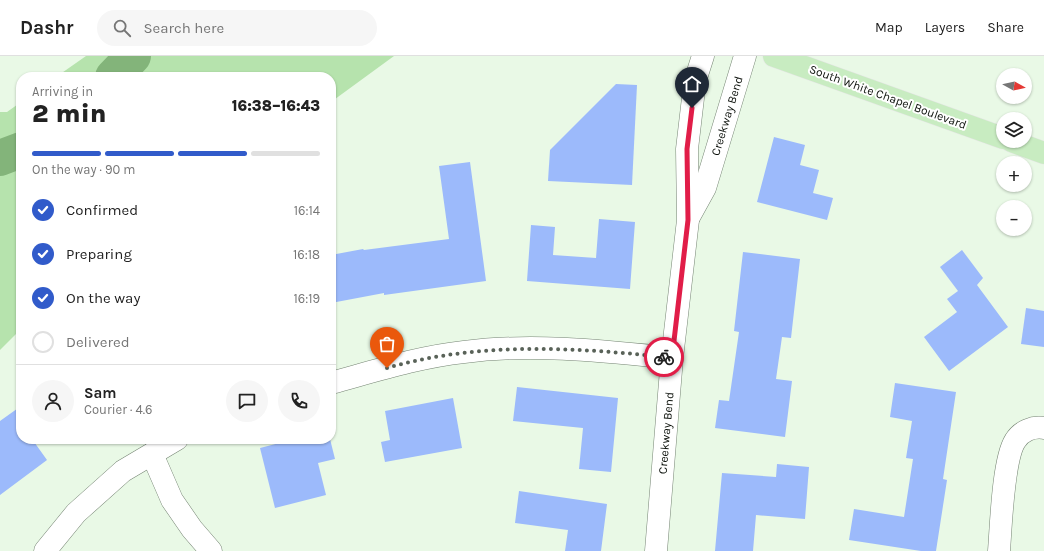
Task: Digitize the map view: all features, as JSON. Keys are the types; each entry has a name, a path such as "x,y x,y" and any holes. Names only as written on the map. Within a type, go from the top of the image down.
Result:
{"main road":[{"name":"South White Chapel Boulevard","path":"774,56 996,135"},
{"path":"1030,148 1044,153"}],"street":[{"name":"Creekway Bend","path":"656,551 672,358 688,220 687,149 695,81 703,56"},
{"name":"Creekway Bend","path":"688,220 705,188 745,56"},
{"path":"336,382 414,360 464,352 504,349 594,350 672,358"},
{"path":"999,551 1007,465 1014,442 1023,432 1037,427 1044,428"},
{"path":"45,551 76,513 123,471 169,444"},
{"path":"152,454 172,500 192,529 211,551"}],"green space":[{"path":"86,56 394,56 336,98 336,72 63,72"},
{"path":"16,106 16,334 0,350 0,112 7,112"}],"building":[{"path":"616,84 637,85 632,185 548,181 550,150"},
{"path":"774,137 805,145 800,165 819,170 813,193 833,198 827,220 757,202"},
{"path":"470,162 486,281 384,295 384,293 336,302 336,254 363,249 449,239 439,166"},
{"path":"599,219 635,222 630,289 527,281 531,225 555,227 553,255 596,258"},
{"path":"962,250 983,278 977,285 1008,327 949,371 924,337 957,312 947,299 958,291 940,267"},
{"path":"743,252 800,259 791,338 782,337 776,379 792,381 785,437 715,428 719,400 729,401 739,332 734,331"},
{"path":"1026,308 1044,311 1044,347 1021,344"},
{"path":"895,383 956,392 943,479 947,480 936,551 921,551 849,540 854,509 904,517 913,459 906,458 912,421 890,417"},
{"path":"517,387 618,398 611,472 579,469 583,428 513,421"},
{"path":"453,398 462,448 385,462 381,442 390,440 385,411"},
{"path":"16,410 16,444 36,444 47,460 0,495 0,421"},
{"path":"276,444 331,444 335,459 318,463 326,495 275,508 260,448"},
{"path":"777,464 809,467 805,519 756,515 753,551 715,551 722,473 776,477"},
{"path":"519,491 607,504 601,551 565,551 568,530 515,523"}],"waterway":[{"path":"118,72 133,56"},
{"path":"0,158 16,152"}],"way so far":[{"path":"387,368 414,360 464,352 504,349 594,350 664,357"}],"route":[{"path":"664,357 672,358 684,257 688,220 687,149 692,108"}]}
